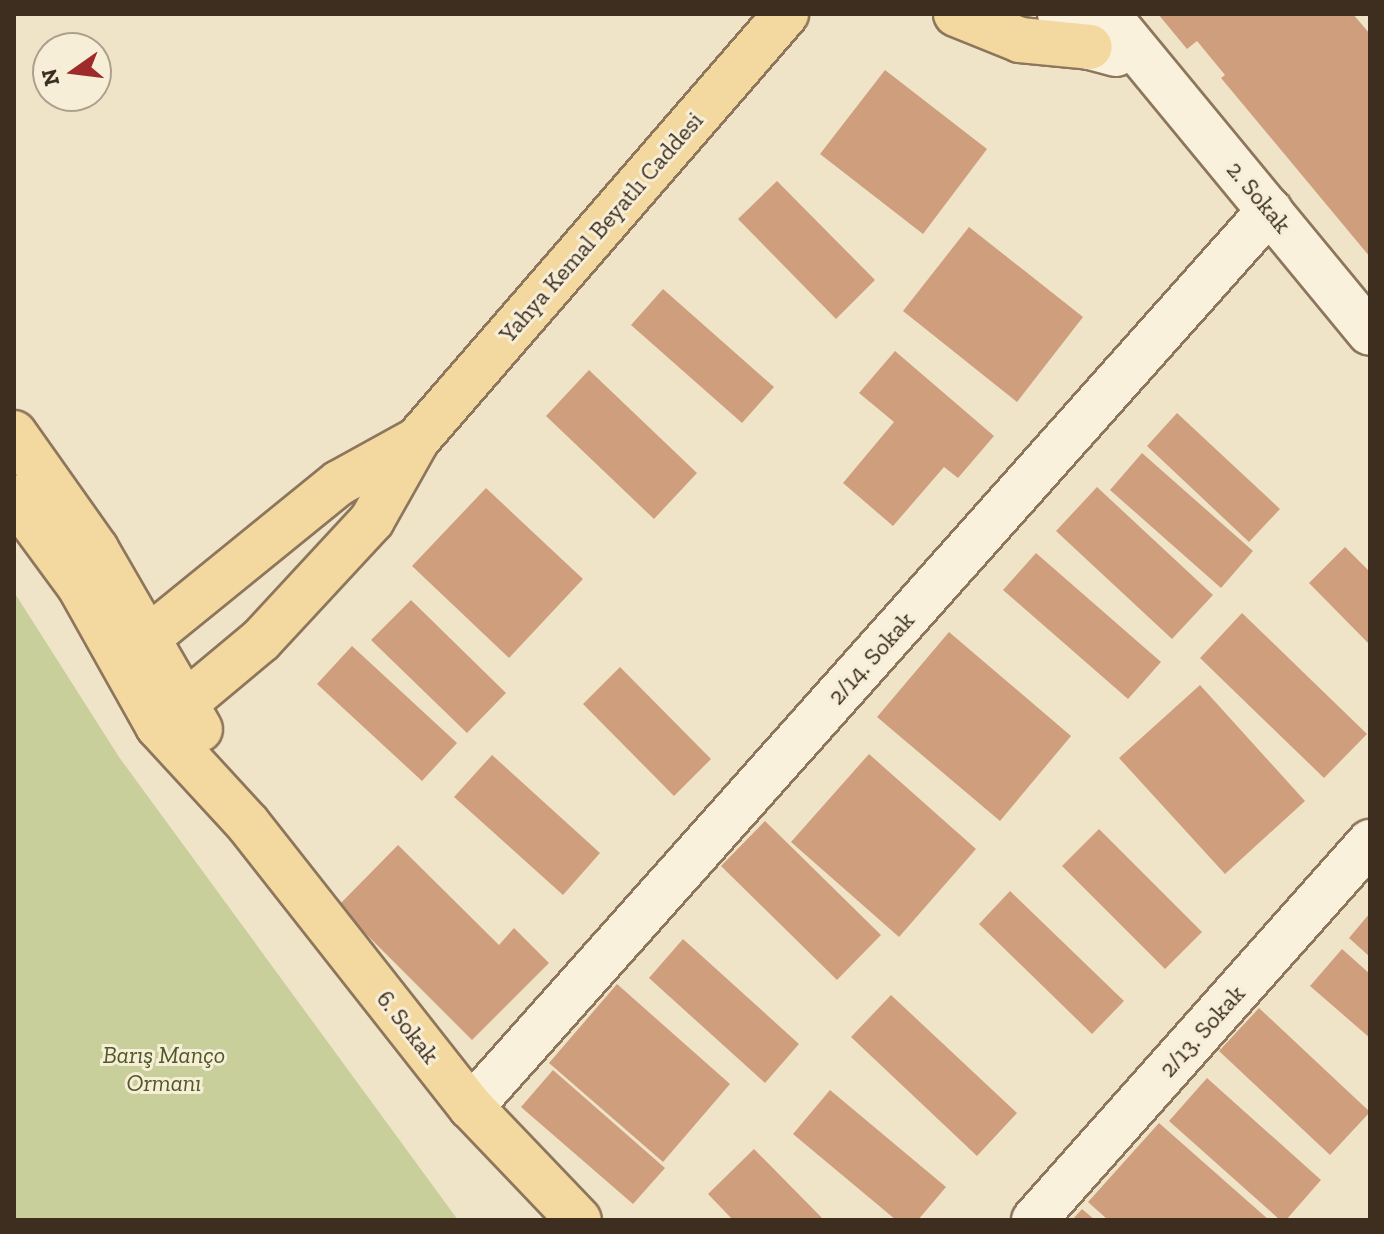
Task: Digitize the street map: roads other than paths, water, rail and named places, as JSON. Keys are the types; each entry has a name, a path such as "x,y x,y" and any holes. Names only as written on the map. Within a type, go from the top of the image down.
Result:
{"main road":[{"name":"Yahya Kemal Beyatlı Caddesi","path":"172,714 261,640 372,520 417,440 786,14"},
{"path":"956,14 1020,40 1099,30"},
{"name":"6. Sokak","path":"14,433 96,549 135,649 172,714 248,824 471,1107 579,1220"},
{"name":"Yahya Kemal Beyatlı Caddesi","path":"135,649 339,483 417,440"},
{"name":"6. Sokak","path":"14,497 80,587 135,649"}],"street":[{"path":"1060,14 1099,30"},
{"name":"2. Sokak","path":"1099,30 1146,62 1370,333"},
{"name":"2/14. Sokak","path":"471,1107 1270,210"},
{"name":"2/13. Sokak","path":"1034,1220 1370,842"}],"park label":[{"name":"Barış Manço Ormanı","path":"164,1069"}]}
